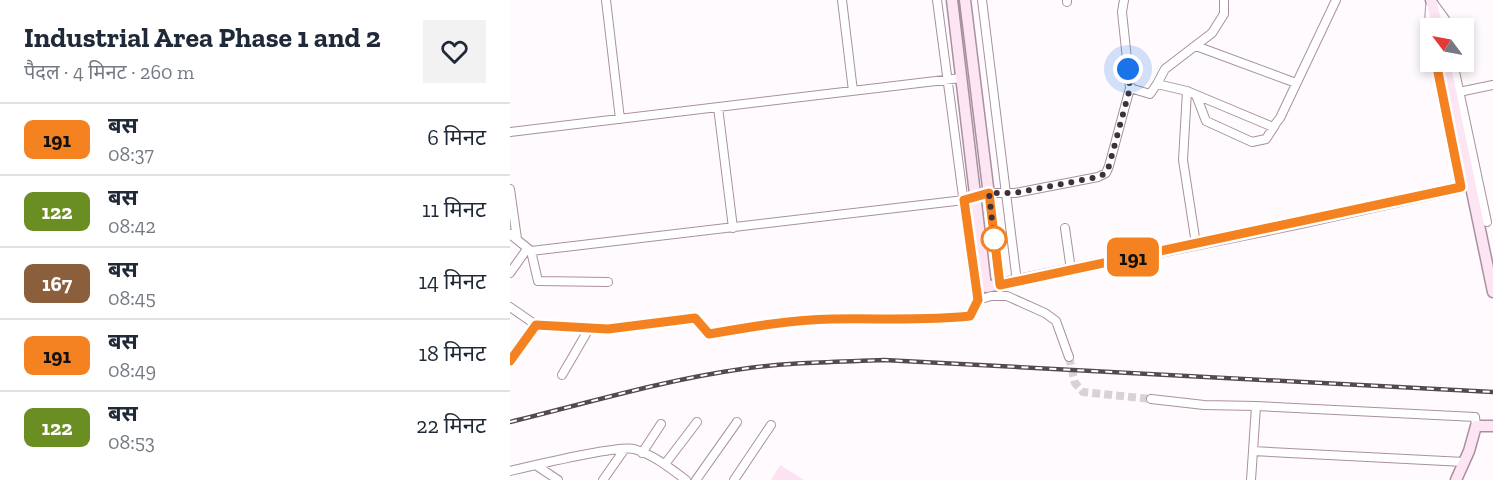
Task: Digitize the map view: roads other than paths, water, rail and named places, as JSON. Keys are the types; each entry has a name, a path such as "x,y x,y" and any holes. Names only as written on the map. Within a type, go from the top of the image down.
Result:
{"street":[{"path":"606,0 620,119"},
{"path":"842,0 853,91"},
{"path":"937,0 964,200 981,287"},
{"path":"510,307 536,325 608,329 695,318 709,334 779,322 832,319 947,319 970,316 978,300 981,287 976,198 952,0"},
{"path":"965,0 1001,291"},
{"path":"982,0 1017,282"},
{"path":"510,273 529,250 964,200 989,193 1015,193 1098,177 1106,173 1109,166 1130,88 1122,12 1124,0"},
{"path":"1130,88 1150,94 1165,69 1212,33 1224,14 1224,0"},
{"path":"1196,95 1206,121 1252,142 1266,140 1336,0"},
{"path":"1431,0 1436,18"},
{"path":"1431,0 1445,18"},
{"path":"1430,18 1431,0"},
{"path":"1196,46 1296,83"},
{"path":"978,300 991,296 1017,282 1461,187 1438,72"},
{"path":"1447,72 1493,292"},
{"path":"1455,72 1487,222"},
{"path":"510,132 962,78"},
{"path":"1157,84 1187,91 1260,122 1273,127 1275,125"},
{"path":"1459,92 1493,85"},
{"path":"1187,91 1183,160 1196,244"},
{"path":"718,107 733,228"},
{"path":"510,189 513,237 529,250 538,281 608,282"},
{"path":"1065,228 1071,270"},
{"path":"981,287 1001,291 1056,321 1069,357"},
{"path":"510,361 536,325"},
{"path":"562,375 590,327"},
{"path":"1151,399 1204,405 1475,417 1476,426 1456,480"},
{"path":"1251,480 1256,406"},
{"path":"666,464 696,422"},
{"path":"696,480 737,422"},
{"path":"642,453 661,424"},
{"path":"734,480 771,425"},
{"path":"1476,426 1493,426"},
{"path":"510,471 631,448 666,464 686,480"},
{"path":"603,480 624,450"},
{"path":"1253,451 1464,462"},
{"path":"537,466 558,480"}],"tunnel":[{"path":"1069,357 1075,383 1083,392 1151,399"}],"railway":[{"path":"510,422 626,392 742,369 884,360 1493,392"}]}
